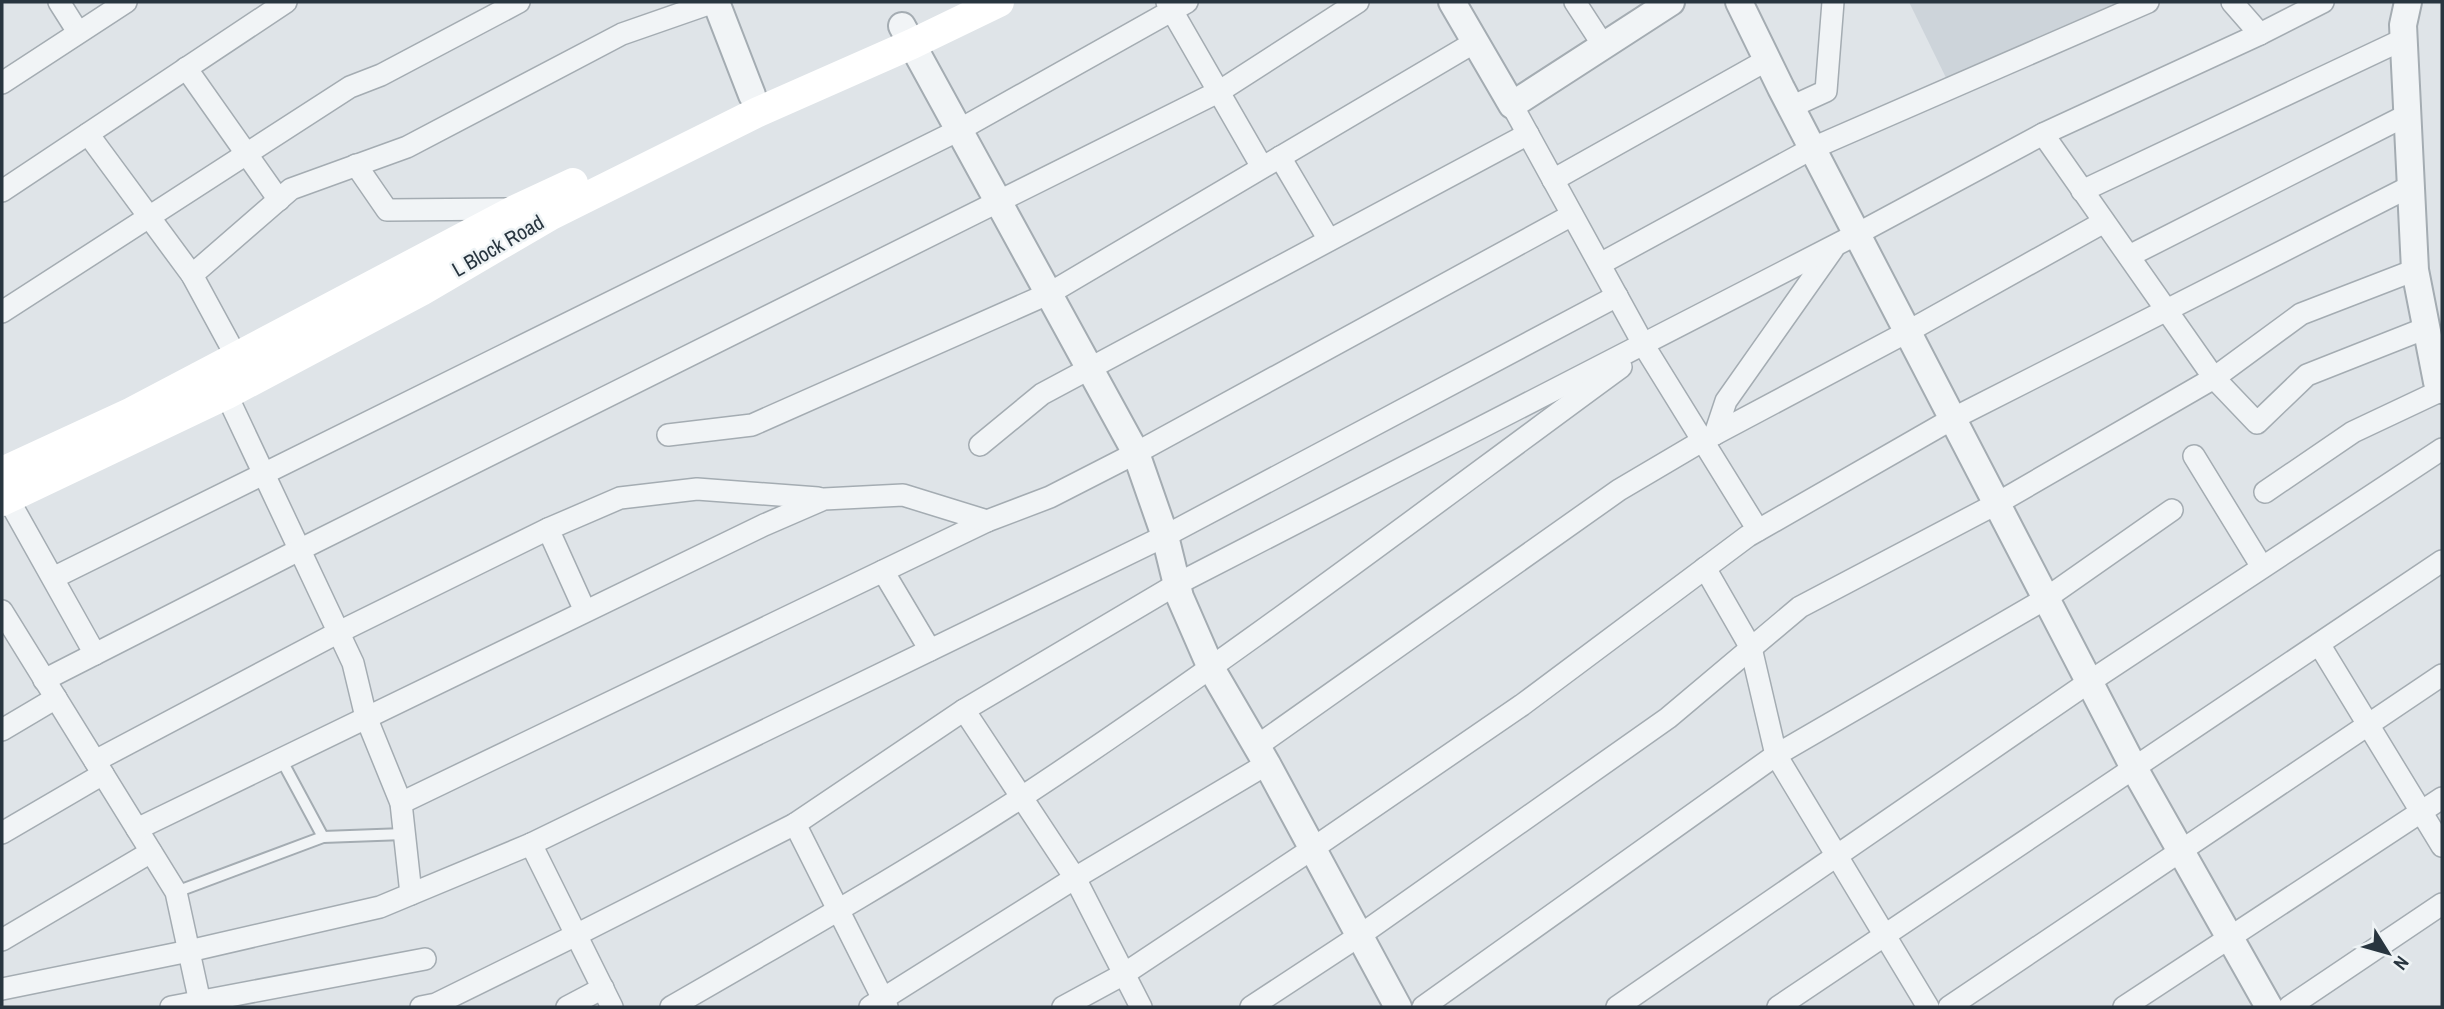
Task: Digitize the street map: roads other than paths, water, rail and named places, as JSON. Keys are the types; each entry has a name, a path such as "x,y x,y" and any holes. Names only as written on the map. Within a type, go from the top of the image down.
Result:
{"main road":[{"name":"L Block Road","path":"4,481 131,412 421,291 551,215 907,35 956,2"},
{"name":"L Block Road","path":"226,373 517,209 752,95 999,2"}],"street":[{"path":"59,2 78,32"},
{"path":"2,83 126,2"},
{"path":"2,191 286,2"},
{"path":"2,312 350,87 381,75 519,2"},
{"path":"192,275 291,190 407,147 622,34 715,2 752,95"},
{"path":"2,730 95,654 1220,92 1358,2"},
{"path":"1452,2 1512,104 1644,346 1709,438 1758,530"},
{"path":"1575,2 1603,45"},
{"path":"1512,104 1671,2"},
{"path":"1739,2 1813,148 1846,239 1907,332 2134,768 2269,1007"},
{"path":"1791,107 1826,92 1833,2"},
{"path":"1600,264 1813,148 2148,2"},
{"path":"2232,2 2260,34"},
{"path":"421,1007 436,1004 795,824 964,710 1177,584 1644,346 2043,134 2323,2"},
{"path":"2265,492 2353,432 2442,390 2437,383 2415,270 2403,25 2408,2"},
{"path":"52,578 958,130 1176,5 1220,92 1329,240"},
{"path":"907,35 1136,453 1165,536 1180,597 1211,668 1262,755 1398,1007"},
{"path":"2082,191 2404,39"},
{"path":"668,435 752,425 1050,293 1475,42"},
{"path":"1553,180 1767,60"},
{"path":"186,68 279,200"},
{"path":"2129,256 2407,115"},
{"path":"88,134 192,275 264,473 354,663 366,717 401,803 411,894"},
{"path":"980,445 1042,394 1528,134"},
{"path":"2043,134 2214,378 2257,422 2306,375 2426,328"},
{"path":"356,166 387,210 517,209"},
{"path":"1063,1007 1124,974 1522,705 1758,530 1952,419 2411,187"},
{"path":"401,803 987,521 1050,497 1136,453 1572,215"},
{"path":"795,824 839,910 880,1005 1262,755 1619,491 1709,438 2104,222"},
{"path":"1709,438 1726,401 1846,239"},
{"path":"1251,1007 1359,936 1668,718 1800,607 1996,504 2214,378 2301,314 2415,270"},
{"path":"2,989 189,951 380,907 531,845 1165,536 1617,296"},
{"path":"671,1007 839,910 1021,797 1211,668 1644,346"},
{"path":"1617,1007 2089,682 2442,449"},
{"path":"2194,456 2262,568"},
{"path":"4,481 52,578 95,654"},
{"path":"2,833 99,768 339,632 548,529 620,498 697,489 824,499 903,495 987,521"},
{"path":"137,829 764,524 824,499"},
{"path":"1423,1007 1776,755 2045,599 2172,510"},
{"path":"548,529 585,611"},
{"path":"1778,1007 2442,561"},
{"path":"1704,569 1751,648 1776,755 1928,1007"},
{"path":"883,571 930,650"},
{"path":"4,623 50,689 176,892 201,1005"},
{"path":"2319,644 2442,846"},
{"path":"1949,1007 2442,676"},
{"path":"964,710 1075,878 1141,1007"},
{"path":"2124,1007 2442,798"},
{"path":"531,845 607,998 567,1007"},
{"path":"2,940 151,852"},
{"path":"2289,1007 2442,904"},
{"path":"171,1007 201,1005 425,959"}],"lane":[{"path":"281,759 323,837"},
{"path":"176,892 323,837 404,834"}]}
